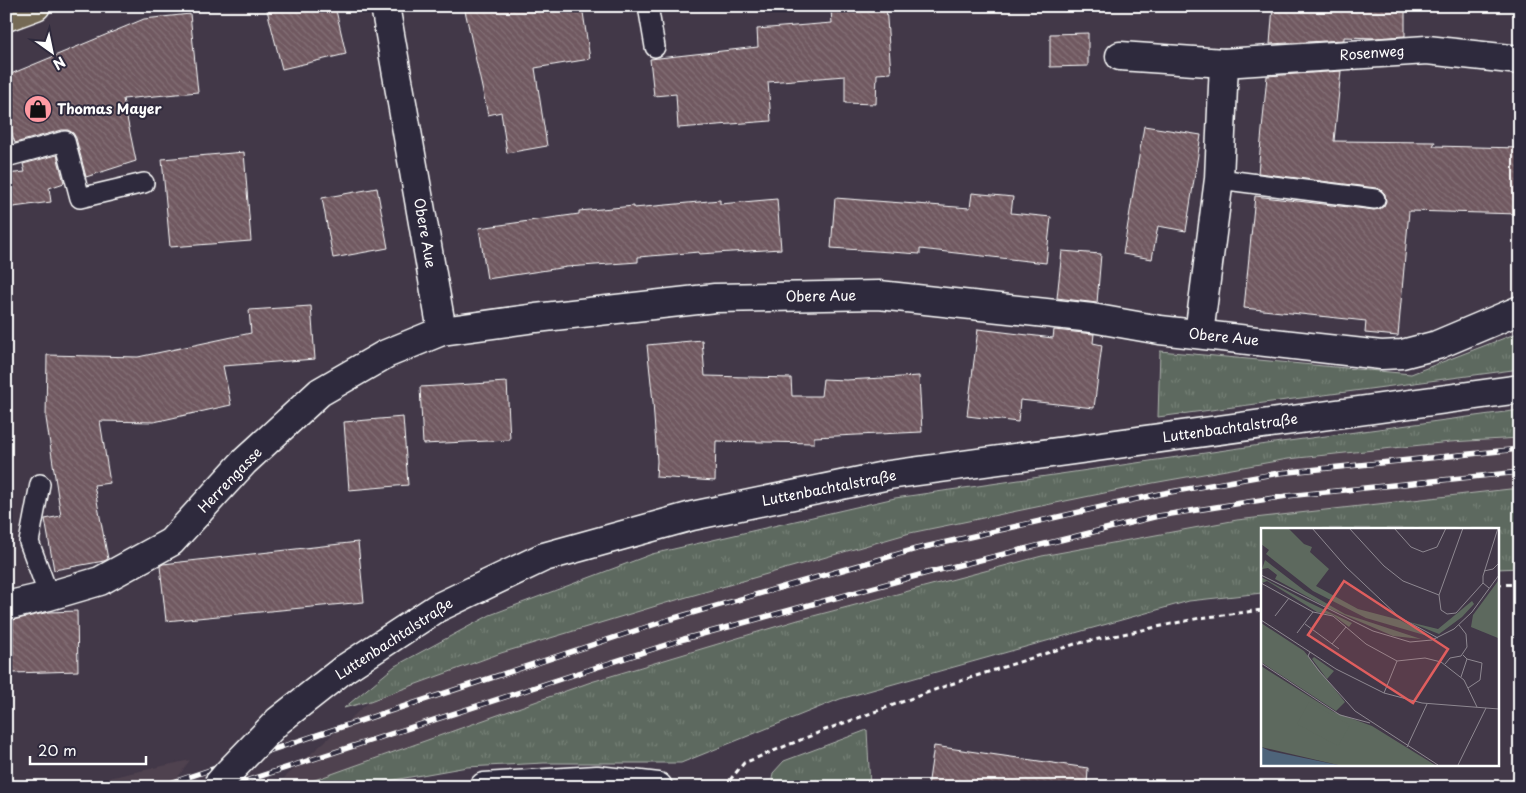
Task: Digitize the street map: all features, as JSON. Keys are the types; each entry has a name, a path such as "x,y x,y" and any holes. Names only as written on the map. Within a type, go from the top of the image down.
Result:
{"main road":[{"path":"6,17 36,6"}],"street":[{"name":"Obere Aue","path":"385,6 442,331 536,318 715,298 879,295 1092,318 1160,330 1381,355 1402,354 1437,345 1520,310"},
{"name":"Rosenweg","path":"1120,56 1224,63 1427,50 1520,60"},
{"path":"1199,334 1219,179 1224,63"},
{"name":"Herrengasse","path":"6,606 100,581 171,542 244,462 320,392 386,354 442,331"},
{"name":"Luttenbachtalstraße","path":"216,787 278,721 344,669 437,608 544,557 692,516 889,475 1520,389"},
{"path":"484,787 597,780 658,787"}],"lane":[{"path":"648,6 655,47"},
{"path":"6,157 65,141 80,198 144,183"},
{"path":"1219,179 1374,199"},
{"path":"40,484 29,542 49,596"}],"path":[{"path":"1498,586 1520,584"},
{"path":"724,787 744,763 825,730 957,682 1075,644 1200,618 1261,610"}],"shaded area":[{"path":"1520,438 1520,489 1237,520 1042,556 798,620 591,682 295,787 274,787 370,701 501,653 666,603 910,533 1153,483 1288,459 1450,442"},
{"path":"190,760 171,787 68,787"}],"green space":[{"path":"1520,332 1520,369 1158,417 1160,351 1411,374"},
{"path":"1520,410 1520,438 1450,442 1288,459 1153,483 910,533 666,603 501,653 370,701 344,708 395,666 490,615 652,554 895,498 1281,442"},
{"path":"1520,489 1520,568 1498,569 1498,528 1261,528 1261,593 1189,601 840,699 681,763 544,763 467,767 354,787 295,787 591,682 798,620 1042,556 1237,520"},
{"path":"867,730 870,787 777,787 772,779 773,773 784,761"}],"building":[{"path":"266,6 335,6 346,54 282,69"},
{"path":"464,6 582,6 590,59 535,68 547,146 507,153 501,112 488,115"},
{"path":"886,6 891,73 877,74 876,104 845,103 845,76 768,82 771,121 678,128 676,94 654,96 650,59 758,47 757,29 832,23 831,10"},
{"path":"1273,6 1405,6 1405,36 1376,38 1344,37 1344,40 1270,44"},
{"path":"190,14 198,92 123,99 136,161 86,177 76,138 68,130 15,143 6,116 6,76 144,19"},
{"path":"1088,33 1088,66 1050,67 1050,34"},
{"path":"1341,71 1334,141 1435,142 1433,146 1520,148 1520,214 1409,211 1398,336 1365,333 1366,321 1244,308 1255,196 1374,210 1384,206 1386,201 1385,194 1376,188 1258,173 1267,76"},
{"path":"1144,126 1201,135 1186,231 1158,226 1152,259 1123,254"},
{"path":"244,152 251,241 170,247 162,159"},
{"path":"57,155 64,183 49,188 51,202 6,208 6,174 25,172 23,164"},
{"path":"377,188 388,248 333,258 322,198"},
{"path":"972,193 1013,197 1011,213 1051,217 1046,263 920,249 920,254 831,248 835,198 970,208"},
{"path":"777,199 781,249 699,254 699,252 638,257 638,262 567,267 487,279 479,228 579,214 579,211 720,200 720,204"},
{"path":"1062,251 1101,254 1097,303 1057,298"},
{"path":"311,306 315,359 223,366 231,405 154,422 100,421 110,483 94,485 108,559 54,570 45,519 61,516 46,418 47,355 138,357 251,333 249,310"},
{"path":"978,329 1053,338 1054,330 1094,334 1093,343 1102,345 1094,408 1020,400 1018,422 967,416"},
{"path":"702,340 705,376 791,378 792,396 821,396 823,379 846,380 919,376 922,432 814,437 814,443 716,441 715,481 656,477 657,461 653,402 647,345"},
{"path":"507,382 510,440 423,444 420,387"},
{"path":"403,417 408,485 349,490 344,422"},
{"path":"358,542 364,602 166,621 160,566 163,564"},
{"path":"77,611 78,671 13,673 13,620 49,612"},
{"path":"934,746 1088,768 1087,787 928,787"}],"railway":[{"path":"158,787 671,619 916,549 1159,494 1279,473 1520,449"},
{"path":"227,787 684,639 927,573 1158,516 1287,496 1520,472"}],"place":[{"name":"Thomas Mayer","path":"38,109"}]}
